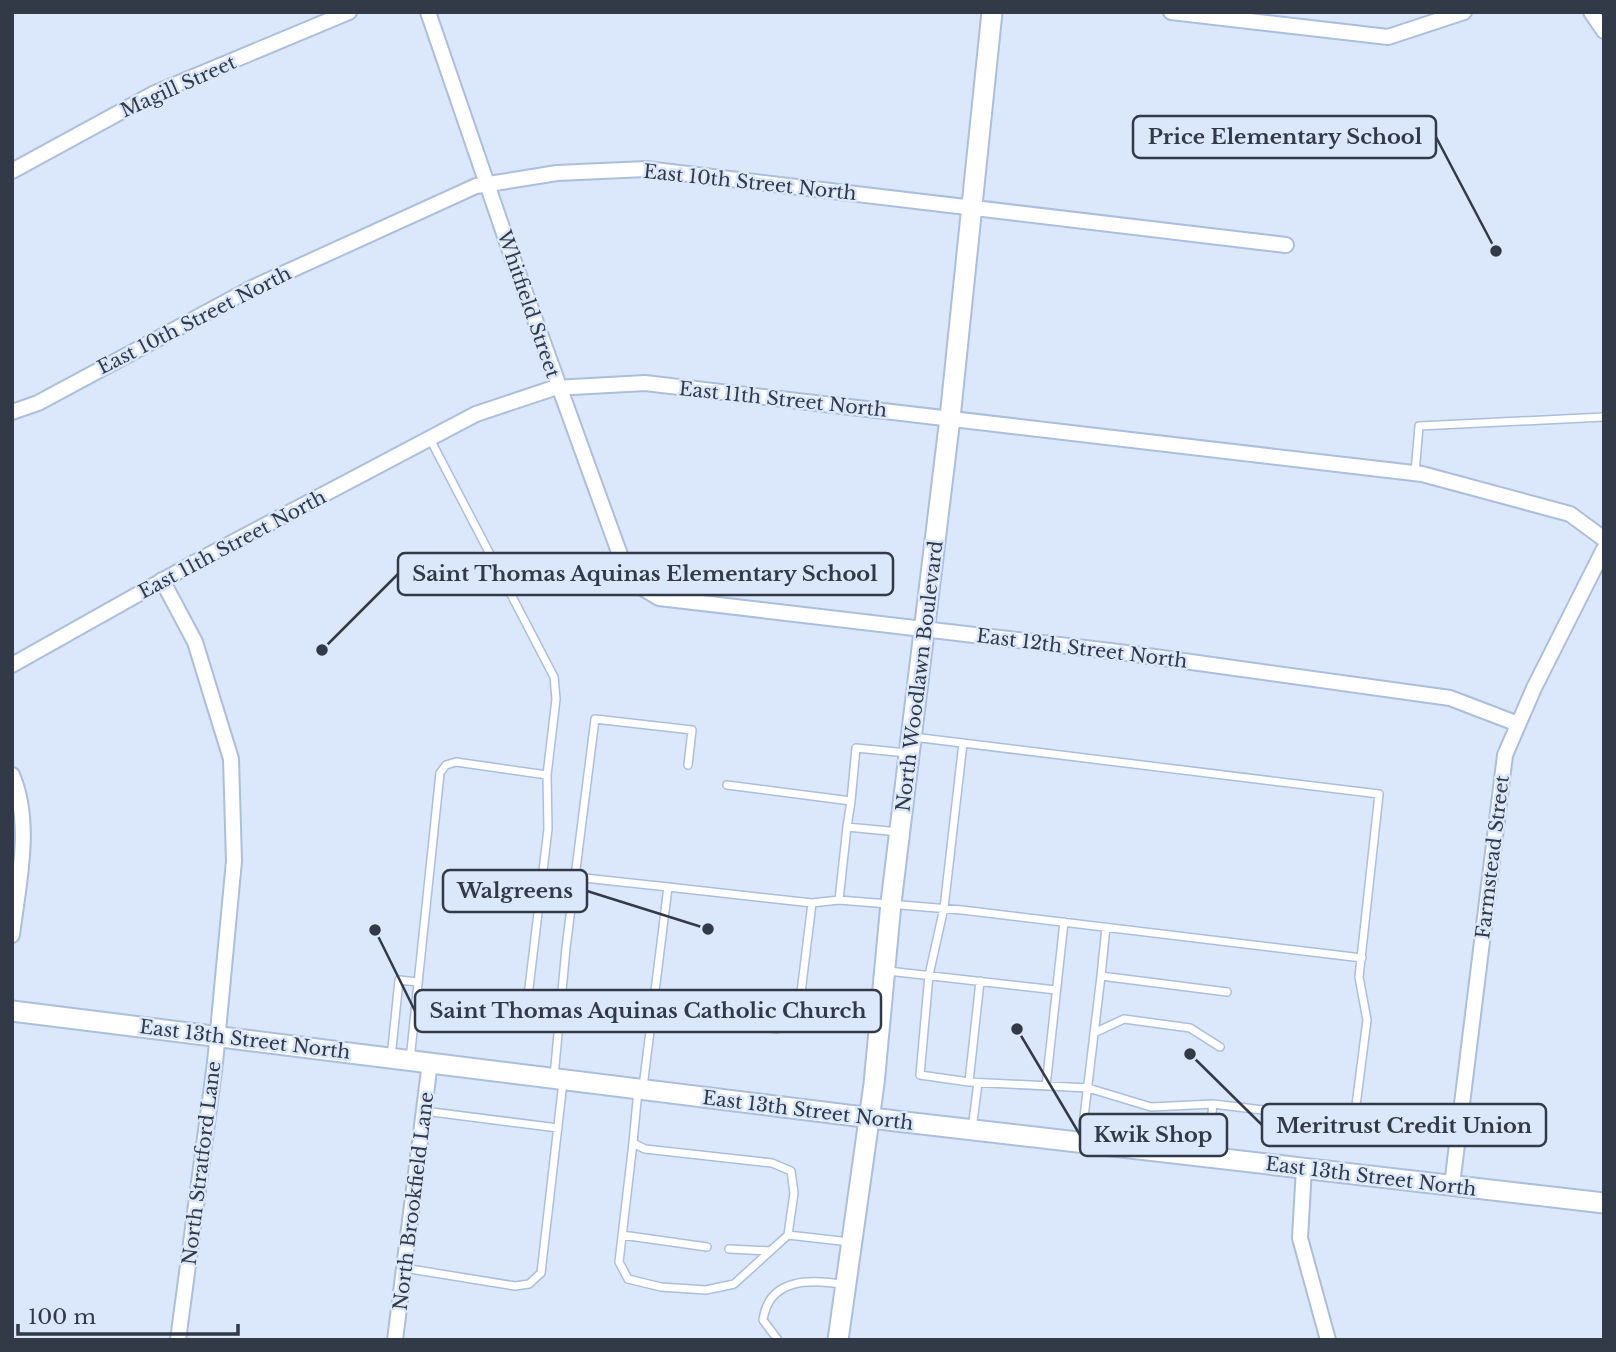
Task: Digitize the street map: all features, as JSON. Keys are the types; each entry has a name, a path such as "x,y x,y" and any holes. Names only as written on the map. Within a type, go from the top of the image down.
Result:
{"main road":[{"name":"North Woodlawn Boulevard","path":"838,1340 887,971 891,903 950,418 992,12"},
{"name":"East 13th Street North","path":"12,1010 869,1118 1604,1203"}],"street":[{"name":"Magill Street","path":"12,171 155,93 349,12"},
{"name":"Whitfield Street","path":"428,12 623,563 642,589"},
{"path":"1171,12 1388,37 1464,12"},
{"path":"1591,12 1604,31"},
{"name":"East 10th Street North","path":"12,412 38,403 254,287 476,186 558,173 646,169 1286,245"},
{"name":"East 11th Street North","path":"12,665 162,580 476,414 559,388 645,383 1415,474 1570,514 1604,539"},
{"name":"Farmstead Street","path":"1452,1185 1505,755 1604,549"},
{"name":"North Stratford Lane","path":"162,580 195,642 231,760 234,861 216,1036 178,1340"},
{"name":"East 12th Street North","path":"642,589 659,598 1119,652 1450,698 1518,724"},
{"path":"12,775 20,792 22,854 12,935"},
{"name":"North Brookfield Lane","path":"396,1340 430,1062"},
{"path":"1304,1168 1300,1238 1328,1340"}],"lane":[{"path":"1415,474 1419,426 1604,416"},
{"path":"416,1004 519,1016 526,1013 548,829 547,775 556,699 554,677 430,439"},
{"path":"403,1268 515,1286 529,1284 541,1273 558,1128 559,1079 575,879 595,719 692,730 688,765"},
{"path":"839,900 856,748 963,743 1380,794 1359,977 1367,1020 1354,1121 1213,1104 1151,1107 1088,1088 978,1083 920,1076 929,975 944,908 963,743"},
{"path":"410,1061 440,773 446,765 456,762 547,775"},
{"path":"727,785 850,801"},
{"path":"847,827 900,832"},
{"path":"542,876 812,903 839,900 944,908 1362,958"},
{"path":"633,1143 645,1149 772,1163 791,1171 794,1193 788,1235 734,1284 706,1290 661,1287 628,1279 619,1262 633,1143 640,1089 668,887"},
{"path":"652,1015 777,1029 792,1024 799,1009 812,903"},
{"path":"1046,1086 1064,922"},
{"path":"1081,1143 1106,927"},
{"path":"887,971 1056,990"},
{"path":"1101,976 1227,992"},
{"path":"391,1058 399,980 418,982"},
{"path":"969,1082 967,1057 980,981"},
{"path":"926,1006 938,1007"},
{"path":"1094,1033 1124,1019 1191,1028 1220,1047"},
{"path":"924,1029 935,1030"},
{"path":"922,1053 933,1054"},
{"path":"972,1130 978,1083"},
{"path":"1207,1157 1213,1104"},
{"path":"424,1111 558,1128"},
{"path":"622,1235 706,1247"},
{"path":"788,1235 850,1242"},
{"path":"729,1249 770,1251"},
{"path":"778,1340 763,1320 765,1310 774,1295 801,1280 845,1285"}],"place":[{"name":"Price Elementary School","path":"1496,251"},
{"name":"Saint Thomas Aquinas Elementary School","path":"322,650"},
{"name":"Walgreens","path":"708,929"},
{"name":"Saint Thomas Aquinas Catholic Church","path":"375,930"},
{"name":"Kwik Shop","path":"1017,1029"},
{"name":"Meritrust Credit Union","path":"1190,1054"}]}
